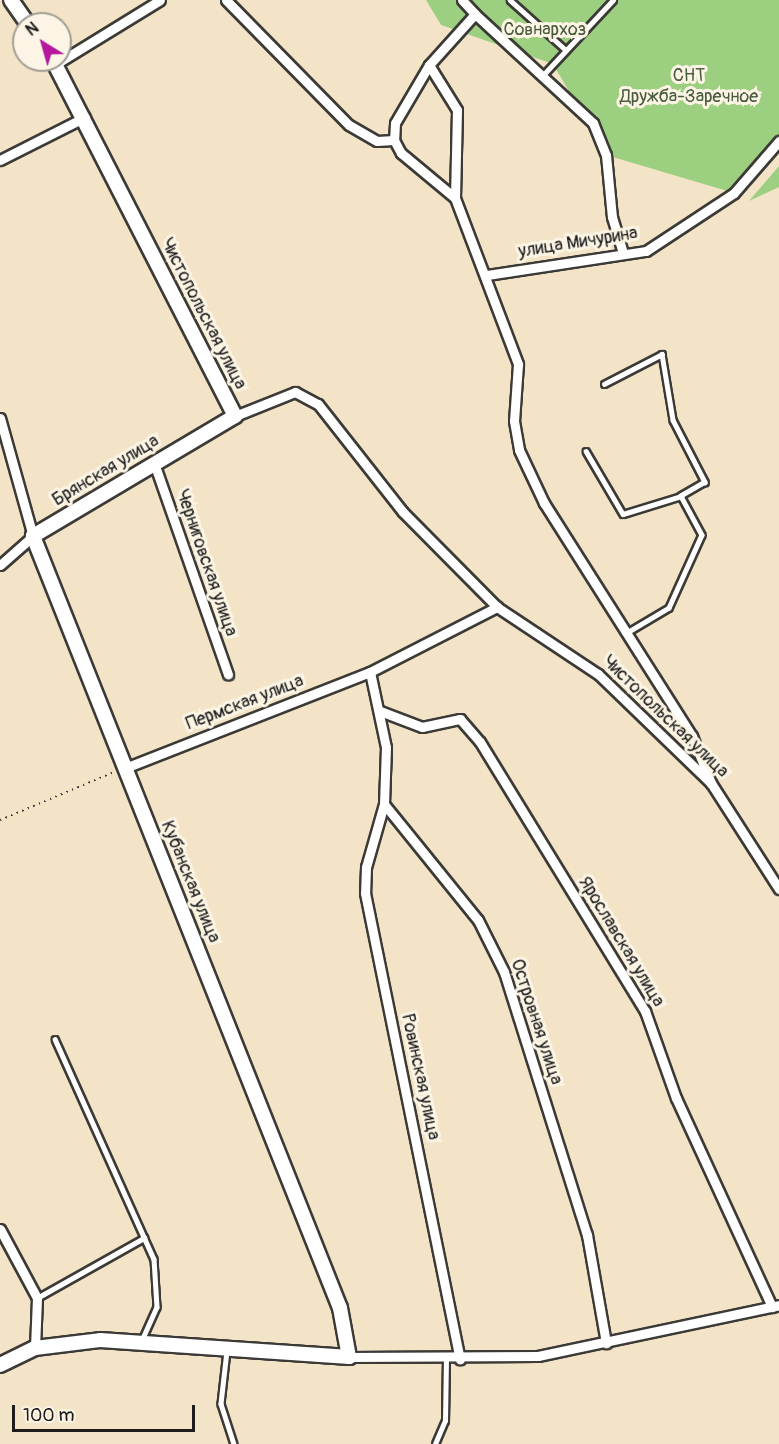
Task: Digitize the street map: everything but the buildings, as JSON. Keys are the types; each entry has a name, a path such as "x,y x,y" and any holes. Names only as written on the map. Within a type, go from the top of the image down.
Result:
{"street":[{"path":"72,51 160,0"},
{"path":"226,0 349,126 377,141 394,140"},
{"path":"462,0 544,74 593,123 606,155 612,217 623,253"},
{"path":"455,198 401,153 394,140 395,123 429,65 475,14"},
{"path":"429,65 458,110 455,198 518,364 514,421 519,450 544,503 692,736 711,783"},
{"name":"Чистопольская улица","path":"60,72 85,117 235,416 295,392 318,404 403,512 497,607 598,674 711,783 779,889"},
{"path":"0,160 85,117"},
{"name":"улица Мичурина","path":"486,275 646,250 734,193 779,141"},
{"name":"Брянская улица","path":"0,565 33,536 154,462 235,416"},
{"name":"Кубанская улица","path":"0,418 33,536 340,1308 349,1357"},
{"name":"Черниговская улица","path":"154,462 228,674"},
{"name":"Пермская улица","path":"125,768 370,672 497,607"},
{"path":"370,672 380,711 384,804"},
{"name":"Ярославская улица","path":"380,711 422,727 460,719 480,742 645,1011 676,1098 775,1306"},
{"name":"Островная улица","path":"384,804 478,920 504,972 587,1235 606,1343"},
{"name":"Ровинская улица","path":"384,804 366,867 365,893 460,1359"},
{"path":"0,1229 37,1298 35,1348"},
{"path":"0,1365 35,1348 142,1342 227,1345 349,1357 446,1360 538,1356 775,1306"}],"lane":[{"path":"510,0 566,50"},
{"path":"544,74 613,0"},
{"path":"586,451 623,514 681,496 705,482 673,420 662,354 604,384"},
{"path":"627,633 669,608 702,536 681,496"},
{"path":"55,1039 154,1259 156,1307 142,1342"},
{"path":"37,1298 144,1238"},
{"path":"227,1345 221,1404 234,1444"},
{"path":"435,1444 445,1421 446,1360"}],"path":[{"path":"0,820 125,768"}],"green space":[{"name":"СНТ Дружба-Заречное","path":"426,0 779,0 779,142 734,193 606,155 553,64 441,25"},
{"path":"779,166 779,187 749,201"}],"park label":[{"name":"Совнархоз","path":"545,30"}]}
